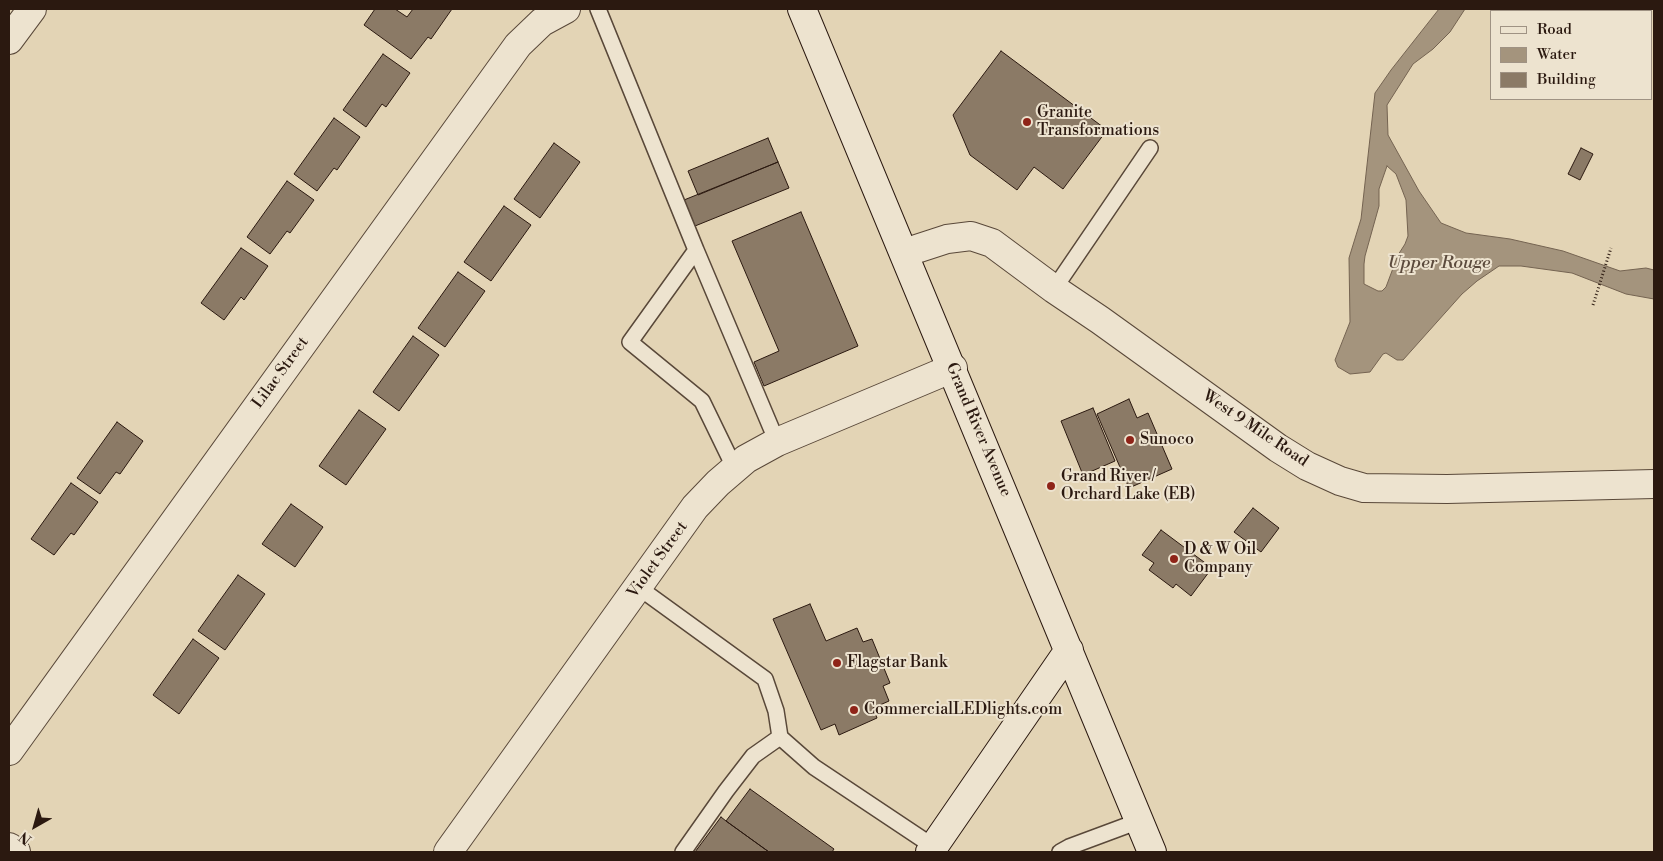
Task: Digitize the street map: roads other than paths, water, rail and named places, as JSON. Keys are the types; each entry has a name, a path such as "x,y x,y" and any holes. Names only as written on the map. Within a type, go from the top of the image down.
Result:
{"street":[{"path":"9,40 32,9"},
{"name":"Lilac Street","path":"9,751 518,45 542,22 566,9"},
{"name":"Grand River Avenue","path":"802,9 1152,852"},
{"name":"West 9 Mile Road","path":"904,253 947,239 971,236 992,243 1278,448 1307,466 1340,481 1364,488 1447,489 1654,484"},
{"name":"Violet Street","path":"448,852 695,507 718,483 746,459 777,442 952,368"},
{"path":"932,849 1069,650"},
{"path":"9,847 16,852"}],"lane":[{"path":"598,9 696,250 777,442"},
{"path":"1054,289 1150,148"},
{"path":"696,250 630,342 702,401 735,469"},
{"path":"638,587 765,679 776,711 780,737 814,767 932,849"},
{"path":"683,852 753,756 780,737"},
{"path":"1060,852 1068,847 1139,821"}],"water":[{"name":"Upper Rouge","path":"1439,9 1465,9 1450,32 1433,49 1413,64 1387,105 1388,135 1419,191 1441,223 1466,233 1510,239 1563,251 1620,271 1646,268 1654,270 1654,299 1626,294 1572,273 1521,266 1499,266 1462,294 1403,360 1397,360 1386,353 1383,354 1370,372 1350,374 1338,367 1335,360 1350,322 1349,258 1361,219 1375,93","holes":["1387,166 1396,174 1406,200 1408,236 1398,255 1386,287 1382,291 1378,291 1364,284 1365,256 1379,206 1379,189"]}],"place":[{"name":"Granite Transformations","path":"1027,122"},
{"name":"Sunoco","path":"1130,440"},
{"name":"Grand River / Orchard Lake (EB)","path":"1051,486"},
{"name":"D & W Oil Company","path":"1174,559"},
{"name":"Flagstar Bank","path":"837,663"},
{"name":"CommercialLEDlights.com","path":"854,710"}]}
